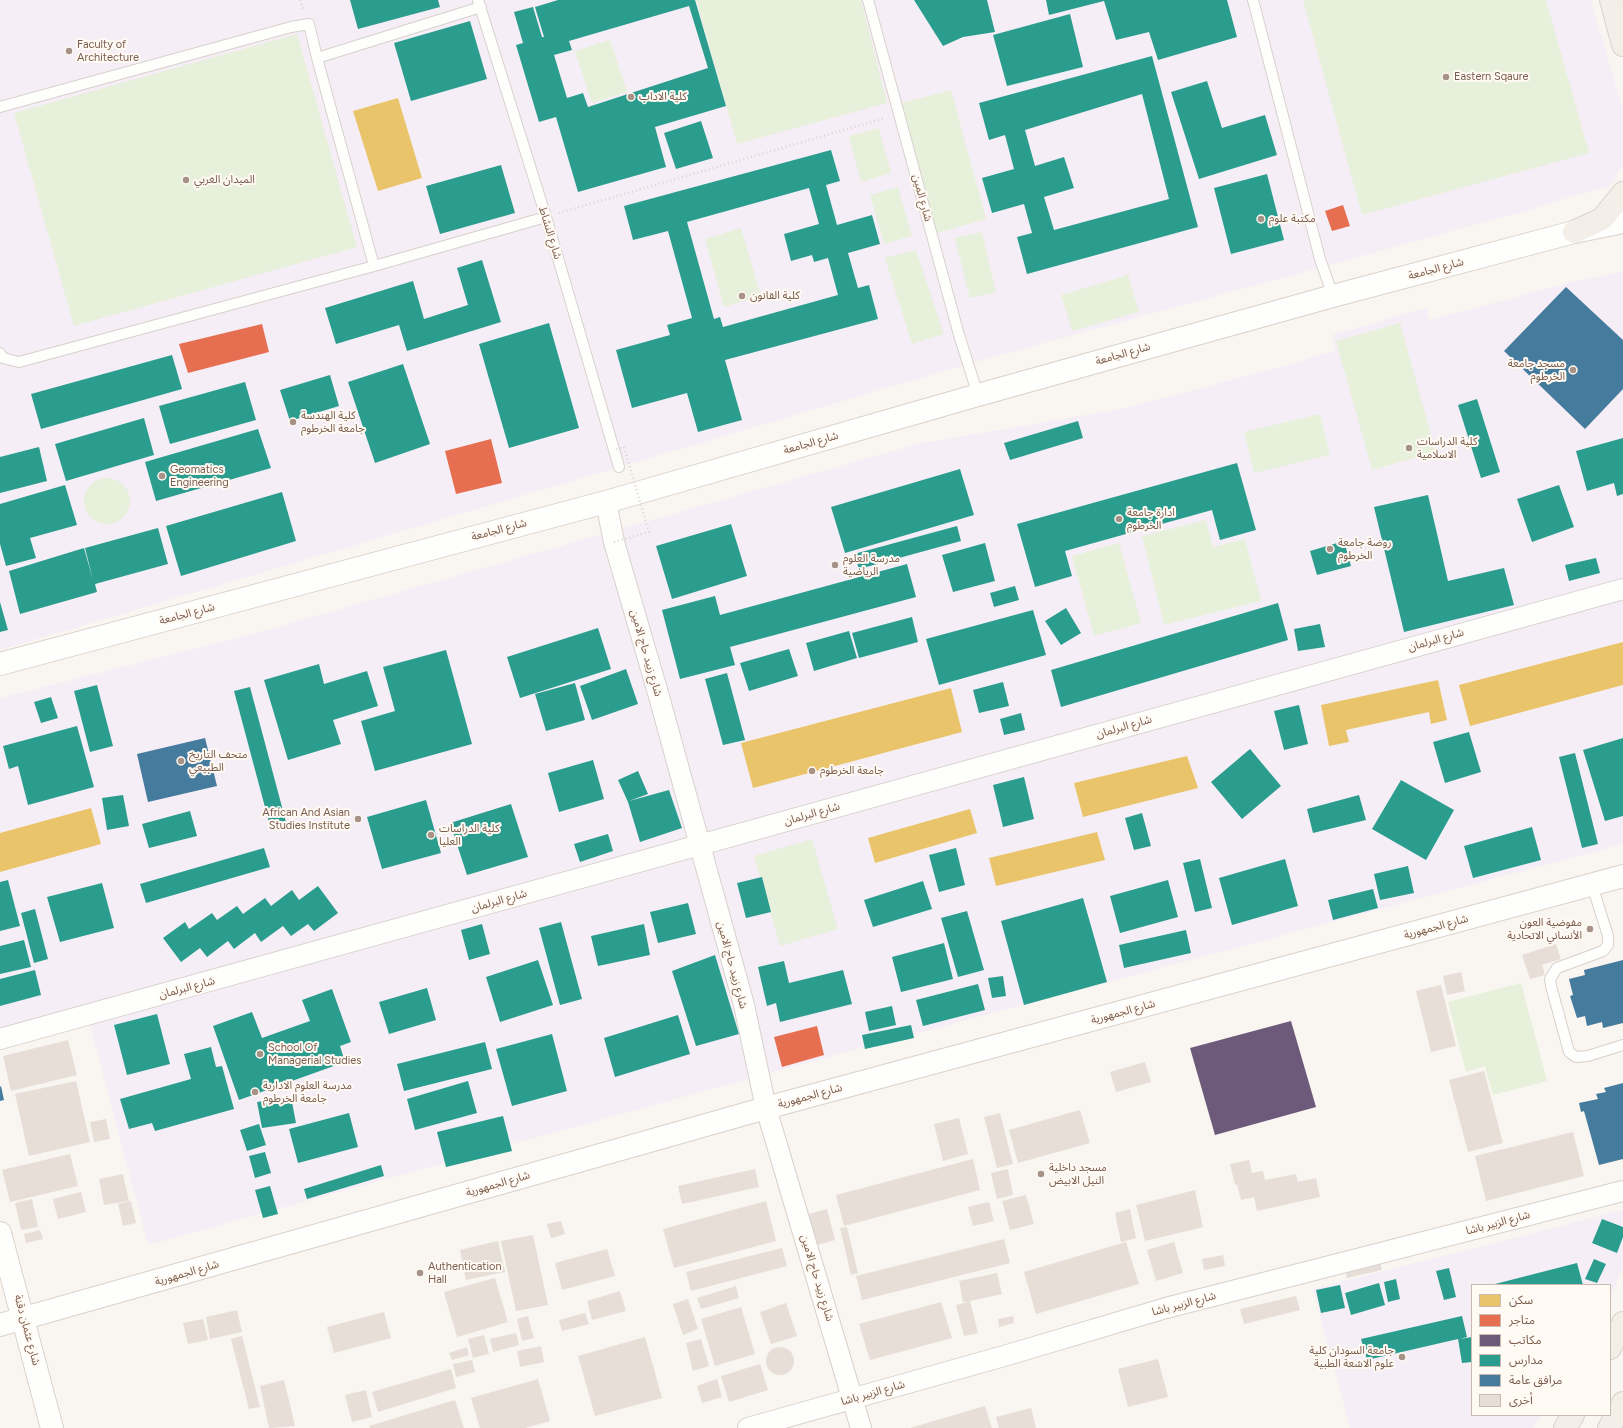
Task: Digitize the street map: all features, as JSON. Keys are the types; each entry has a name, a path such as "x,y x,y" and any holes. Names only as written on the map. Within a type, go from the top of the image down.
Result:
{"main road":[{"path":"1611,0 1623,45"},
{"path":"1574,232 1602,219 1623,193"},
{"name":"شارع الجامعة","path":"0,664 606,502 978,395 1333,296 1574,232 1623,222"},
{"name":"شارع الجمهورية","path":"0,1325 766,1108 1623,876"},
{"name":"شارع عثمان دقنة","path":"0,1233 52,1428"},
{"path":"1611,1346 1623,1323"},
{"path":"1609,1428 1623,1403"},
{"path":"1565,1428 1572,1416"}],"street":[{"name":"شارع زبيد حاج الامين","path":"606,502 614,542 658,693 744,1005 766,1108 853,1399 860,1428"},
{"name":"شارع البرلمان","path":"0,1039 1623,590"},
{"name":"شارع الزبير باشا","path":"748,1428 1166,1308 1623,1191"}],"lane":[{"name":"شارع المين","path":"868,0 959,335 978,395"},
{"path":"1253,0 1320,259 1333,296"},
{"path":"317,58 480,4"},
{"name":"شارع النشاط","path":"480,4 546,217 619,467"},
{"path":"0,106 290,27 308,24 374,266"},
{"path":"0,353 3,358 19,362 374,266 546,217"},
{"path":"1592,885 1608,936 1608,945 1602,951 1557,968 1550,978 1551,986 1569,1052 1576,1057 1588,1056 1623,1045"}],"path":[{"path":"546,217 899,114"},
{"path":"614,450 624,447 649,532 614,542"}],"shaded area":[{"path":"0,0 1591,0 1623,110 1623,163 1611,185 1522,212 968,364 0,650"},
{"name":"جامعة الخرطوم","path":"1623,272 1623,844 784,1069 148,1245 89,1021 0,1045 0,698 246,636 917,444 1121,409 1292,364 1336,350 1332,335 1426,308 1430,320 1572,282"},
{"name":"جامعة السودان كلية علوم الاشعة الطبية","path":"1623,1210 1623,1266 1611,1296 1611,1284 1471,1284 1471,1416 1541,1416 1533,1428 1350,1428 1313,1289"}],"green space":[{"path":"696,0 861,0 887,103 737,144"},
{"name":"Eastern Sqaure","path":"1303,0 1546,0 1589,153 1362,215"},
{"name":"الميدان الغربي","path":"297,34 357,247 74,326 14,113"},
{"path":"610,40 627,92 592,103 575,51"},
{"path":"951,90 986,219 937,233 902,103"},
{"path":"879,128 891,173 861,182 849,136"},
{"path":"898,187 912,236 884,244 870,195"},
{"path":"741,228 761,296 724,307 705,239"},
{"path":"982,232 996,292 970,298 955,238"},
{"path":"916,250 944,334 912,344 885,258"},
{"path":"1128,275 1139,312 1072,331 1061,295"},
{"path":"1400,323 1436,452 1372,470 1336,341"},
{"path":"1320,414 1330,455 1254,473 1244,432"},
{"path":"107,478 120,482 126,488 130,501 126,514 120,520 107,524 94,520 88,514 84,501 88,488 94,482"},
{"path":"1206,520 1213,547 1245,539 1261,601 1164,625 1142,536"},
{"path":"1119,543 1141,623 1094,636 1072,556"},
{"path":"812,839 838,929 780,946 754,856"},
{"path":"1521,983 1547,1081 1493,1095 1485,1066 1466,1072 1448,1002"}],"building: سكن":[{"path":"398,98 422,178 378,191 353,111"},
{"path":"1623,642 1623,685 1470,726 1459,685"},
{"path":"1438,680 1447,720 1431,724 1429,712 1346,730 1349,742 1329,746 1321,705"},
{"path":"951,688 962,732 753,788 741,743"},
{"path":"1187,756 1198,788 1083,817 1074,783"},
{"path":"91,808 101,844 0,872 0,833"},
{"path":"970,809 977,833 875,863 868,838"},
{"path":"1097,832 1105,860 996,886 989,858"}],"building: متاجر":[{"path":"1343,205 1350,226 1332,231 1325,211"},
{"path":"262,324 269,352 188,373 179,344"},
{"path":"491,439 502,483 456,494 445,451"},
{"path":"817,1026 824,1055 782,1067 774,1037"}],"building: مكاتب":[{"path":"1291,1021 1316,1107 1215,1135 1190,1048"}],"building: مدارس":[{"path":"350,0 438,0 440,7 358,29"},
{"path":"558,0 695,0 726,106 655,127 666,167 578,192 556,117 539,122 516,45 523,43 514,12 533,7 542,37 544,37 535,7","holes":["689,6 708,68 588,107 583,93 567,98 554,55 572,50 569,41"]},
{"path":"914,0 987,0 995,32 963,37 943,46"},
{"path":"1046,0 1227,0 1237,37 1158,60 1149,32 1116,40 1104,1 1049,15"},
{"path":"1070,14 1083,67 1007,86 993,35"},
{"path":"470,21 487,79 411,101 394,43"},
{"path":"1152,56 1198,227 1027,274 1017,237 1032,233 1024,204 992,213 982,178 1014,169 1005,135 989,140 979,103","holes":["1142,94 1169,199 1054,230 1044,197 1074,188 1064,157 1035,166 1025,130"]},
{"path":"1207,81 1222,128 1265,115 1277,155 1199,179 1171,92"},
{"path":"701,121 713,158 676,169 664,133"},
{"path":"831,150 840,181 826,185 837,225 872,215 880,244 848,253 858,288 869,285 878,319 725,360 742,420 698,432 687,393 632,408 616,350 670,335 667,325 692,318 668,231 633,240 624,206","holes":["809,188 819,224 784,234 791,261 812,255 814,262 828,258 838,295 723,327 720,317 714,319 687,222"]},
{"path":"501,165 515,213 440,234 426,186"},
{"name":"مكتبة علوم","path":"1267,174 1284,240 1231,254 1214,188"},
{"path":"482,260 501,322 407,351 399,325 336,344 325,308 413,281 424,319 468,305 457,268"},
{"path":"549,323 579,428 509,448 479,344"},
{"path":"172,355 182,389 41,429 31,394"},
{"path":"403,364 430,444 375,463 348,382"},
{"path":"330,375 339,406 290,421 280,390"},
{"path":"245,382 256,420 170,444 159,406"},
{"path":"1477,399 1500,472 1481,478 1458,405"},
{"path":"144,418 154,455 66,481 55,444"},
{"path":"1078,421 1083,438 1010,460 1004,443"},
{"path":"258,429 271,468 156,501 145,462"},
{"path":"1623,438 1623,494 1617,496 1614,483 1587,491 1576,451"},
{"path":"39,447 47,481 0,493 0,457"},
{"name":"ادارة جامعة الخرطوم","path":"1237,463 1256,530 1220,540 1212,510 1065,551 1072,576 1035,587 1017,524"},
{"path":"960,469 974,515 845,553 831,507"},
{"path":"65,485 77,525 30,538 36,558 6,566 0,544 0,504"},
{"path":"1559,485 1574,527 1532,542 1517,499"},
{"path":"282,492 296,541 181,576 166,526"},
{"path":"1428,495 1448,581 1504,568 1514,605 1404,632 1374,507"},
{"path":"731,524 747,576 672,599 656,546"},
{"path":"957,526 961,541 859,569 854,554"},
{"path":"158,528 168,564 95,584 97,592 20,614 9,571 84,548 93,580 85,548"},
{"path":"1344,541 1351,566 1317,575 1310,551"},
{"path":"985,543 995,581 953,592 942,555"},
{"path":"1596,558 1600,573 1569,581 1565,565"},
{"path":"907,564 916,597 730,647 735,665 680,679 662,610 715,596 720,615"},
{"path":"1015,586 1019,600 994,607 990,593"},
{"path":"0,602 8,630 0,632"},
{"path":"1278,603 1288,640 1061,707 1051,670"},
{"path":"1066,608 1081,633 1061,645 1045,621"},
{"path":"1033,610 1046,655 939,685 926,639"},
{"path":"912,617 918,642 859,658 852,633"},
{"path":"1320,624 1325,647 1298,651 1294,629"},
{"path":"598,628 611,669 520,698 507,657"},
{"path":"849,631 857,658 814,671 806,643"},
{"path":"789,649 798,676 749,691 740,663"},
{"path":"446,650 472,744 375,771 361,721 395,711 383,667"},
{"path":"319,664 324,684 367,671 378,706 333,720 341,744 288,760 264,680"},
{"path":"626,669 638,704 592,720 580,686"},
{"path":"727,673 745,740 723,745 705,679"},
{"path":"1003,682 1009,706 979,713 973,690"},
{"path":"575,683 585,720 546,731 535,694"},
{"path":"97,685 113,746 90,752 74,691"},
{"path":"250,687 286,822 270,826 234,691"},
{"path":"51,697 58,718 41,723 34,702"},
{"path":"1299,705 1308,744 1284,750 1274,711"},
{"path":"1021,713 1025,730 1004,735 1000,719"},
{"path":"77,726 94,787 28,805 18,766 9,769 3,746"},
{"path":"1469,732 1481,772 1445,783 1433,742"},
{"path":"1623,738 1623,816 1605,821 1583,750"},
{"path":"1250,749 1281,786 1242,819 1211,782"},
{"path":"1575,753 1598,844 1582,848 1559,757"},
{"path":"593,760 604,799 559,812 548,773"},
{"path":"638,771 648,794 629,801 669,790 682,828 640,842 628,802 618,780"},
{"path":"1024,777 1034,819 1003,827 993,785"},
{"path":"1401,780 1454,810 1426,860 1372,829"},
{"path":"123,795 129,826 107,830 102,798"},
{"path":"1359,795 1366,820 1313,833 1307,809"},
{"path":"426,800 441,853 382,869 367,817"},
{"path":"511,804 528,857 467,875 450,823"},
{"path":"190,811 197,836 149,848 142,824"},
{"path":"1142,813 1151,846 1134,850 1125,818"},
{"path":"1532,827 1541,860 1473,878 1464,846"},
{"path":"608,834 613,851 580,862 574,844"},
{"path":"264,848 270,867 146,903 140,884"},
{"path":"956,848 965,885 939,892 929,855"},
{"path":"1200,859 1212,908 1195,912 1183,863"},
{"path":"1285,859 1298,906 1232,925 1219,878"},
{"path":"1408,866 1414,893 1380,900 1374,874"},
{"path":"762,877 771,912 746,918 737,883"},
{"path":"8,880 20,926 0,931 0,882"},
{"path":"1168,880 1178,917 1120,933 1110,896"},
{"path":"923,881 932,909 873,927 864,900"},
{"path":"102,883 114,928 60,942 47,897"},
{"path":"318,886 338,913 314,931 308,924 291,936 283,926 261,942 255,933 234,949 228,941 207,957 200,948 181,962 163,938 185,922 189,929 212,913 217,920 237,906 243,914 265,898 271,906 292,890 299,900"},
{"path":"1373,889 1378,908 1333,920 1328,900"},
{"path":"1083,898 1107,982 1024,1005 1001,921"},
{"path":"688,903 696,934 658,943 650,912"},
{"path":"35,909 48,959 34,963 21,913"},
{"path":"967,911 984,970 958,977 941,918"},
{"path":"561,922 582,999 560,1005 539,928"},
{"path":"482,924 490,954 469,960 461,930"},
{"path":"644,924 650,955 598,966 591,936"},
{"path":"1186,930 1191,953 1124,968 1119,945"},
{"path":"24,940 31,967 0,974 0,946"},
{"path":"944,943 953,979 901,992 892,957"},
{"path":"715,955 739,1034 696,1046 672,971"},
{"path":"538,960 553,1005 500,1022 486,977"},
{"path":"784,961 789,983 843,970 852,1004 780,1022 776,1003 767,1006 758,967"},
{"path":"35,970 41,995 0,1006 0,979"},
{"path":"1003,976 1006,996 992,998 988,978"},
{"path":"978,984 985,1010 923,1026 916,1000"},
{"path":"427,988 436,1020 389,1034 379,1002"},
{"path":"332,989 351,1042 340,1046 345,1062 239,1100 213,1026 252,1012 262,1038 310,1021 302,1000"},
{"path":"892,1006 896,1025 869,1031 865,1012"},
{"path":"157,1014 170,1064 127,1075 114,1025"},
{"path":"678,1015 690,1054 615,1077 604,1038"},
{"path":"911,1025 914,1038 865,1049 862,1035"},
{"path":"552,1034 567,1091 512,1106 496,1049"},
{"path":"485,1042 492,1069 404,1091 397,1064"},
{"path":"211,1047 216,1067 222,1066 234,1109 155,1131 152,1123 129,1129 120,1099 191,1079 184,1054"},
{"path":"468,1081 477,1113 415,1130 407,1099"},
{"path":"291,1097 296,1123 262,1128 257,1102"},
{"path":"349,1113 358,1147 298,1163 289,1129"},
{"path":"503,1116 512,1151 446,1167 437,1132"},
{"path":"259,1124 266,1145 247,1151 240,1130"},
{"path":"265,1152 271,1173 255,1178 249,1156"},
{"path":"381,1165 384,1176 307,1199 304,1189"},
{"path":"270,1186 278,1214 263,1218 255,1190"},
{"path":"1602,1219 1623,1227 1623,1237 1617,1253 1592,1243"},
{"path":"1594,1259 1606,1264 1597,1283 1585,1279"},
{"path":"1577,1263 1583,1284 1495,1284"},
{"path":"1449,1268 1456,1297 1444,1300 1436,1271"},
{"path":"1396,1279 1400,1299 1388,1302 1384,1282"},
{"path":"1379,1283 1385,1305 1351,1315 1345,1293"},
{"path":"1340,1285 1345,1308 1321,1313 1316,1290"},
{"path":"1462,1316 1467,1337 1460,1339 1471,1337 1471,1362 1462,1363 1458,1339 1367,1360 1361,1339"}],"building: مرافق عامة":[{"name":"مسجد جامعة الخرطوم","path":"1566,287 1623,340 1623,389 1585,429 1504,351"},
{"path":"205,738 217,786 148,802 137,754"},
{"path":"1623,960 1623,1023 1603,1028 1602,1022 1587,1026 1585,1016 1577,1018 1570,996 1573,995 1569,979 1585,975 1584,970"},
{"path":"1623,1083 1623,1159 1599,1165 1584,1111 1581,1112 1579,1103 1598,1099 1596,1094 1606,1092 1604,1088"},
{"path":"1,1086 4,1100 0,1101 0,1087"}],"building: أخرى":[{"path":"1556,944 1561,959 1542,965 1545,975 1530,979 1522,955"},
{"path":"1461,972 1465,991 1447,995 1443,976"},
{"path":"1441,985 1456,1046 1431,1052 1416,991"},
{"path":"68,1040 77,1075 11,1091 3,1056"},
{"path":"1145,1062 1151,1082 1116,1092 1110,1072"},
{"path":"1484,1071 1503,1143 1468,1152 1449,1080"},
{"path":"76,1081 90,1142 29,1156 15,1094"},
{"path":"1080,1110 1090,1143 1018,1163 1009,1130"},
{"path":"1000,1113 1013,1164 997,1168 984,1117"},
{"path":"959,1118 968,1154 943,1161 934,1124"},
{"path":"106,1119 110,1139 94,1142 90,1122"},
{"path":"1573,1132 1584,1176 1486,1201 1475,1156"},
{"path":"70,1154 78,1186 10,1202 2,1170"},
{"path":"973,1159 980,1190 844,1226 836,1195"},
{"path":"1249,1160 1252,1173 1263,1171 1265,1180 1296,1174 1298,1182 1316,1178 1320,1197 1257,1211 1254,1197 1241,1200 1237,1184 1235,1185 1230,1164"},
{"path":"755,1169 759,1187 682,1204 678,1186"},
{"path":"1008,1169 1013,1195 997,1199 991,1173"},
{"path":"123,1174 129,1201 104,1205 99,1179"},
{"path":"1195,1190 1203,1227 1145,1241 1136,1205"},
{"path":"81,1192 86,1212 58,1219 53,1199"},
{"path":"1026,1195 1034,1224 1010,1230 1002,1201"},
{"path":"32,1199 38,1227 21,1230 15,1203"},
{"path":"131,1201 136,1223 123,1226 118,1204"},
{"path":"766,1201 776,1241 674,1268 663,1229"},
{"path":"989,1202 994,1221 973,1226 968,1207"},
{"path":"827,1209 835,1240 817,1245 809,1214"},
{"path":"1130,1209 1136,1238 1121,1242 1115,1213"},
{"path":"561,1221 565,1234 551,1238 547,1224"},
{"path":"847,1227 858,1273 851,1275 840,1228"},
{"path":"40,1230 43,1239 26,1243 24,1234"},
{"path":"533,1235 548,1305 516,1311 501,1241"},
{"path":"1004,1239 1010,1263 862,1300 856,1276"},
{"path":"498,1241 505,1272 466,1280 460,1250"},
{"path":"1126,1242 1139,1284 1036,1314 1024,1272"},
{"path":"1174,1242 1183,1273 1156,1281 1147,1250"},
{"path":"782,1248 787,1266 691,1291 686,1272"},
{"path":"607,1249 615,1276 562,1290 555,1263"},
{"path":"1223,1255 1225,1266 1204,1270 1202,1259"},
{"path":"1380,1261 1382,1270 1347,1278 1345,1269"},
{"path":"997,1273 1002,1294 970,1301 978,1333 964,1336 956,1305 968,1302 963,1302 959,1281"},
{"path":"495,1278 508,1322 457,1337 444,1292"},
{"path":"736,1286 739,1298 701,1309 697,1298"},
{"path":"620,1291 626,1311 592,1320 587,1301"},
{"path":"1296,1296 1300,1310 1244,1324 1240,1309"},
{"path":"688,1299 698,1329 683,1335 673,1304"},
{"path":"941,1302 952,1338 870,1360 859,1324"},
{"path":"786,1303 797,1336 771,1344 760,1312"},
{"path":"741,1307 755,1354 715,1366 701,1319"},
{"path":"237,1310 242,1332 210,1339 206,1317"},
{"path":"384,1312 391,1338 334,1353 327,1327"},
{"path":"585,1313 589,1324 562,1331 559,1320"},
{"path":"528,1316 534,1338 522,1341 517,1319"},
{"path":"1013,1316 1014,1323 999,1327 998,1319"},
{"path":"203,1319 208,1340 188,1344 183,1323"},
{"path":"516,1333 519,1345 493,1352 490,1339"},
{"path":"484,1335 489,1354 473,1358 468,1339"},
{"path":"242,1336 260,1407 249,1409 231,1339"},
{"path":"645,1337 662,1398 595,1416 578,1356"},
{"path":"701,1339 709,1366 693,1371 686,1343"},
{"path":"541,1346 544,1362 520,1367 517,1351"},
{"path":"467,1347 469,1355 452,1360 449,1353"},
{"path":"780,1347 790,1351 794,1361 790,1371 780,1375 770,1371 766,1361 770,1351"},
{"path":"1158,1359 1168,1397 1128,1407 1118,1369"},
{"path":"472,1360 475,1372 456,1377 453,1364"},
{"path":"760,1364 768,1390 729,1402 721,1376"},
{"path":"451,1369 456,1388 378,1412 372,1392"},
{"path":"538,1379 550,1421 525,1428 480,1428 471,1398"},
{"path":"717,1379 722,1397 702,1403 697,1386"},
{"path":"284,1380 295,1426 269,1428 260,1386"},
{"path":"366,1390 372,1417 352,1422 345,1395"},
{"path":"455,1400 464,1428 370,1428 369,1426"},
{"path":"985,1406 992,1428 910,1428"},
{"path":"1031,1408 1036,1428 999,1428 996,1417"}],"place":[{"name":"Faculty of Architecture","path":"69,51"},
{"name":"Eastern Sqaure","path":"1446,77"},
{"name":"كلية الاداب","path":"631,97"},
{"name":"الميدان الغربي","path":"186,180"},
{"name":"مكتبة علوم","path":"1261,219"},
{"name":"كلية القانون","path":"742,296"},
{"name":"مسجد جامعة الخرطوم","path":"1573,370"},
{"name":"كلية الهندسة جامعة الخرطوم","path":"293,422"},
{"name":"كلية الدراسات الاسلامية","path":"1409,448"},
{"name":"Geomatics Engineering","path":"162,476"},
{"name":"ادارة جامعة الخرطوم","path":"1119,519"},
{"name":"روضة جامعة الخرطوم","path":"1330,549"},
{"name":"مدرسة العلوم الرياضية","path":"835,565"},
{"name":"متحف التاريخ الطبيعي","path":"181,761"},
{"name":"جامعة الخرطوم","path":"812,771"},
{"name":"African And Asian Studies Institute","path":"358,819"},
{"name":"كلية الدراسات العليا","path":"431,835"},
{"name":"مفوضية العون الأنساني الاتحادية","path":"1590,929"},
{"name":"School Of Managerial Studies","path":"260,1054"},
{"name":"مدرسة العلوم الادارية جامعة الخرطوم","path":"255,1092"},
{"name":"مسجد داخلية النيل الابيض","path":"1041,1174"},
{"name":"Authentication Hall","path":"420,1273"},
{"name":"جامعة السودان كلية علوم الاشعة الطبية","path":"1402,1357"}]}
